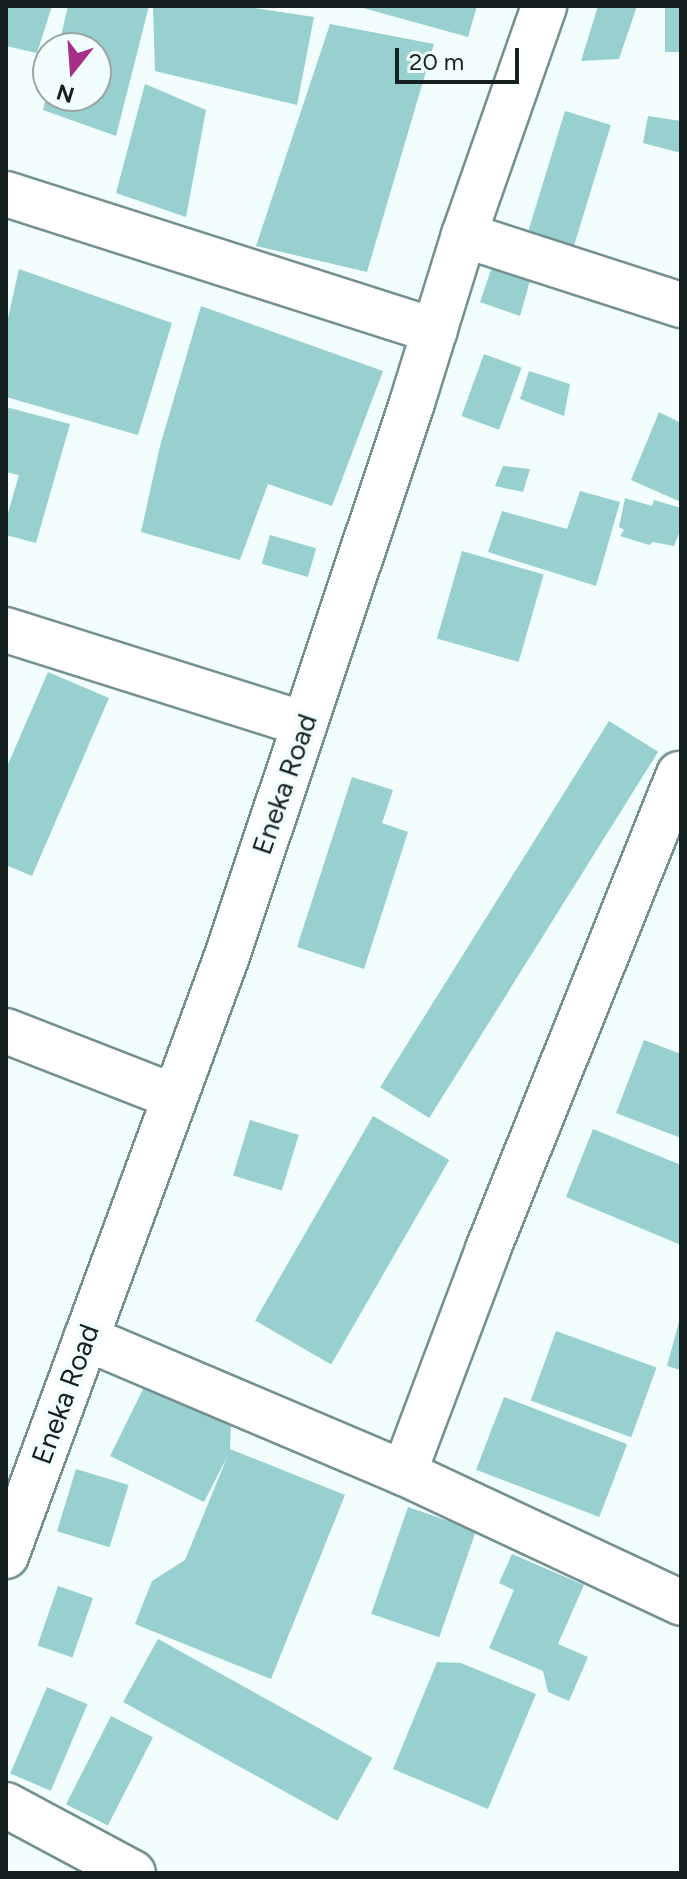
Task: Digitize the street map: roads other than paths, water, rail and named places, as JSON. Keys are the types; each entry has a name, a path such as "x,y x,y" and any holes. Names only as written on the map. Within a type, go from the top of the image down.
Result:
{"street":[{"name":"Eneka Road","path":"6,1556 17,1488 86,1338 175,1097 305,724 464,235 544,6"},
{"path":"6,194 435,331"},
{"path":"464,235 681,305"},
{"path":"6,630 305,724"},
{"path":"404,1473 488,1249 679,774"},
{"path":"6,1031 175,1097"},
{"path":"86,1338 404,1473 681,1603"},
{"path":"6,1805 133,1873"}]}
